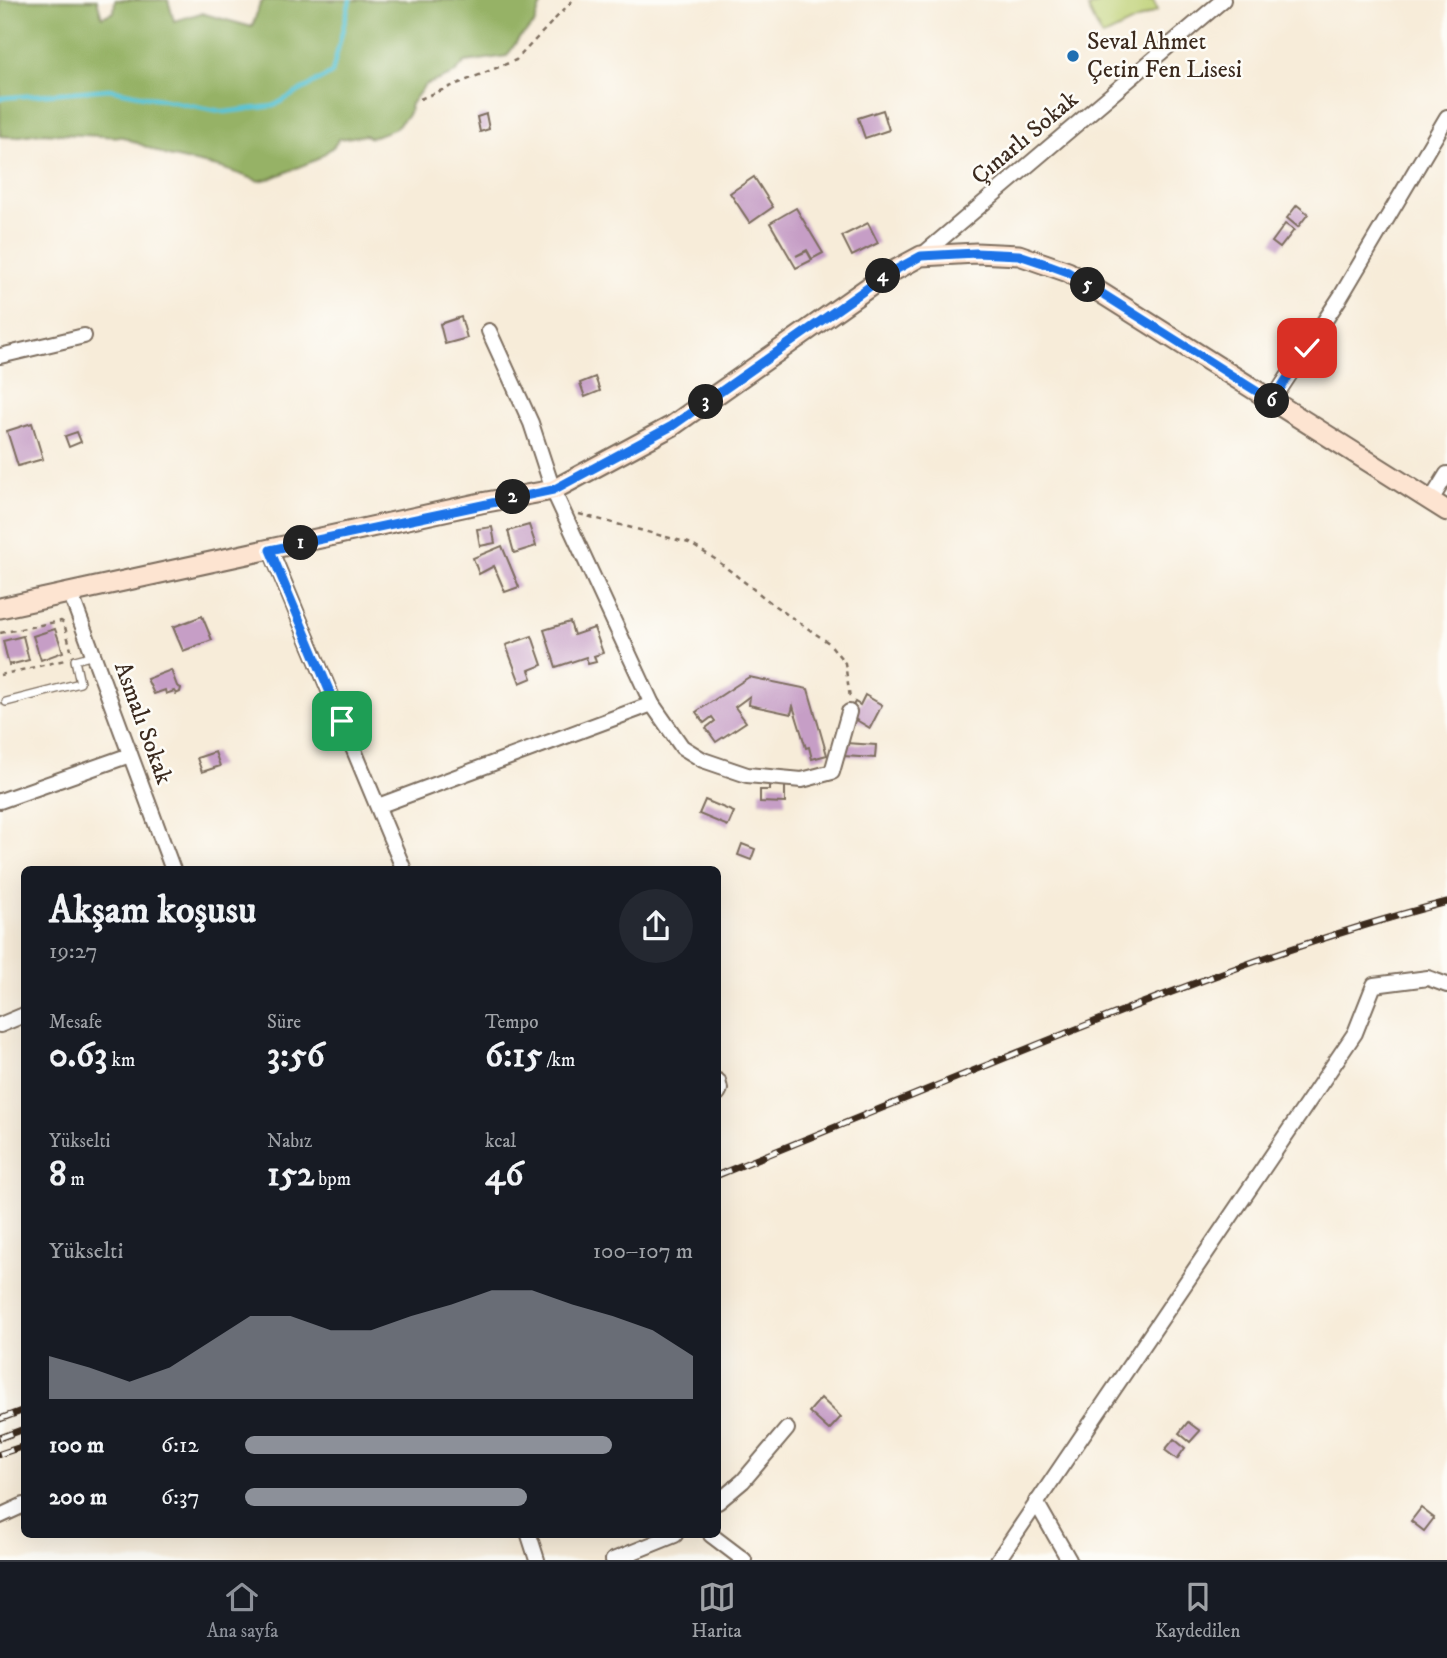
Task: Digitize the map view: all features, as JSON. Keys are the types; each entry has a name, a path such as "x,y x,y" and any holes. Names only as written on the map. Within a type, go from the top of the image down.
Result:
{"street":[{"name":"Çınarlı Sokak","path":"921,256 1223,0"},
{"path":"1272,401 1341,296 1447,117"},
{"path":"0,608 553,490 672,426 886,275 921,256 976,253 1019,255 1068,272 1439,506 1447,474"},
{"path":"489,331 531,423 553,490 652,704 682,747 703,761 747,775 802,780 832,772 849,712"},
{"path":"0,356 84,336"},
{"path":"270,550 378,806 398,866"},
{"name":"Asmalı Sokak","path":"70,592 172,866"},
{"path":"378,806 652,704"},
{"path":"0,801 130,755"},
{"path":"998,1560 1355,1033 1374,985 1428,978 1447,985"},
{"path":"0,1025 21,1016"},
{"path":"721,1500 743,1482 787,1429"},
{"path":"1036,1502 1069,1560"},
{"path":"0,1516 21,1506"},
{"path":"530,1538 537,1560"},
{"path":"613,1560 668,1538"},
{"path":"715,1538 744,1560"}],"lane":[{"path":"6,702 80,683 75,660 94,655"}],"path":[{"path":"420,99 516,60 573,0"},
{"path":"563,510 689,543 715,559 775,606 829,643 845,663 851,692 849,712"},
{"path":"0,633 61,621 64,623 72,652 64,661 0,675"}],"green space":[{"path":"0,0 97,0 102,17 114,12 115,0 168,0 174,21 201,13 252,27 264,0 545,0 534,25 519,38 507,56 465,62 454,74 425,85 411,104 408,115 394,129 370,138 365,135 339,139 316,160 259,181 222,168 168,156 123,137 40,133 0,136"},
{"path":"1105,0 1153,0 1158,10 1102,37 1088,8"}],"building":[{"path":"883,110 889,130 865,138 858,118"},
{"path":"486,114 489,129 480,132 477,117"},
{"path":"754,177 773,207 750,223 730,193"},
{"path":"1297,205 1308,214 1298,227 1287,218"},
{"path":"796,208 823,253 812,259 807,250 796,256 807,251 812,260 796,268 770,223"},
{"path":"868,223 878,243 852,256 842,236"},
{"path":"1285,224 1294,230 1280,248 1272,242"},
{"path":"461,317 467,338 445,344 440,324"},
{"path":"595,377 600,391 585,397 580,383"},
{"path":"32,423 43,459 18,466 7,431"},
{"path":"77,432 81,442 69,447 65,436"},
{"path":"529,525 536,546 514,553 508,531"},
{"path":"492,527 495,543 480,546 477,529"},
{"path":"502,546 519,587 505,592 494,566 479,574 473,558"},
{"path":"202,616 212,640 183,651 173,627"},
{"path":"570,622 574,635 594,628 603,653 594,656 596,662 588,664 586,657 556,667 544,630"},
{"path":"55,629 63,652 41,660 33,636"},
{"path":"23,636 29,660 9,665 3,641"},
{"path":"532,636 542,665 529,670 532,678 520,683 506,645"},
{"path":"171,670 177,686 181,688 180,692 166,694 165,690 154,694 147,679"},
{"path":"749,677 808,689 827,755 812,759 793,706 791,714 749,705 750,696 735,707 746,722 716,742 706,728 715,721 712,717 704,723 696,712"},
{"path":"865,695 882,705 870,728 848,715 855,702 860,705"},
{"path":"845,743 876,745 875,758 844,756"},
{"path":"215,752 220,766 202,772 197,758"},
{"path":"769,783 785,784 785,803 760,802 760,790 769,790"},
{"path":"705,800 734,812 728,826 699,814"},
{"path":"742,844 755,849 751,860 738,855"},
{"path":"821,1398 841,1417 829,1430 809,1412"},
{"path":"1188,1422 1200,1431 1190,1442 1179,1433"},
{"path":"1174,1439 1185,1448 1177,1459 1165,1450"},
{"path":"1421,1508 1434,1518 1424,1531 1411,1521"}],"waterway":[{"path":"0,98 109,89 225,112 273,106 332,73 350,0"}],"railway":[{"path":"721,1174 1173,991 1336,934 1447,902"},
{"path":"0,1419 21,1411"},
{"path":"0,1438 21,1430"},
{"path":"0,1454 21,1447"}],"place":[{"name":"Seval Ahmet Çetin Fen Lisesi","path":"1073,56"}],"route":[{"path":"342,721 270,550 481,503 553,490 672,426 886,275 921,256 976,253 1019,255 1068,272 1272,401 1307,348"}]}
